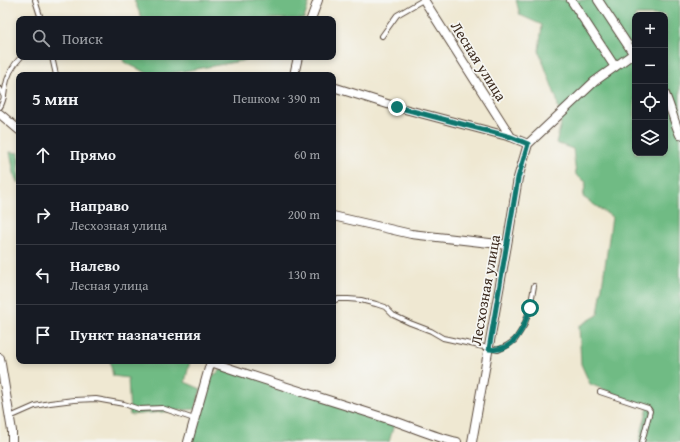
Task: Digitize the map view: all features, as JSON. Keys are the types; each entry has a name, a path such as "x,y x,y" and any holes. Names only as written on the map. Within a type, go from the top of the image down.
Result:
{"street":[{"path":"312,16 318,0"},
{"name":"Лесная улица","path":"423,0 511,137"},
{"path":"571,0 615,67"},
{"path":"598,0 632,52"},
{"path":"336,89 397,107 511,137 528,144 595,81 632,56"},
{"path":"295,72 297,60"},
{"path":"668,101 680,136"},
{"path":"0,114 16,127"},
{"name":"Лесхозная улица","path":"472,442 518,178 528,144"},
{"path":"336,217 410,234 507,244"},
{"path":"0,358 10,417 12,442"},
{"path":"188,442 210,364"},
{"path":"217,364 310,396 394,421 445,440 457,442"}],"lane":[{"path":"36,0 40,16"},
{"path":"382,36 397,15 423,0"},
{"path":"0,107 3,102 5,87 12,66 18,60"},
{"path":"53,60 55,72"},
{"path":"0,89 4,97"},
{"path":"336,300 361,300 376,304 385,308 393,315 431,331 443,338 498,350 508,345 519,334 524,326 530,308 534,286"},
{"path":"600,392 648,408 650,415 642,442"},
{"path":"10,417 35,406 74,400 96,399 124,404 139,409 162,408 194,419"}],"green space":[{"path":"134,0 310,0 305,16 141,16"},
{"path":"516,0 680,0 680,442 639,442 648,407 590,384 581,364 579,326 598,315 612,217 583,197 586,182 576,175 573,149 556,143 561,124 557,100 539,51 542,25 520,15"},
{"path":"123,60 246,60 179,72 145,72 124,62"},
{"path":"10,152 16,153 16,179"},
{"path":"111,364 189,364 185,382 201,389 195,409 130,415 128,378 113,376"},
{"path":"226,367 395,421 389,442 188,442 206,380"}],"route":[{"path":"397,107 511,137 528,144 518,178 489,349 502,349 515,340 524,326 530,308"}]}
